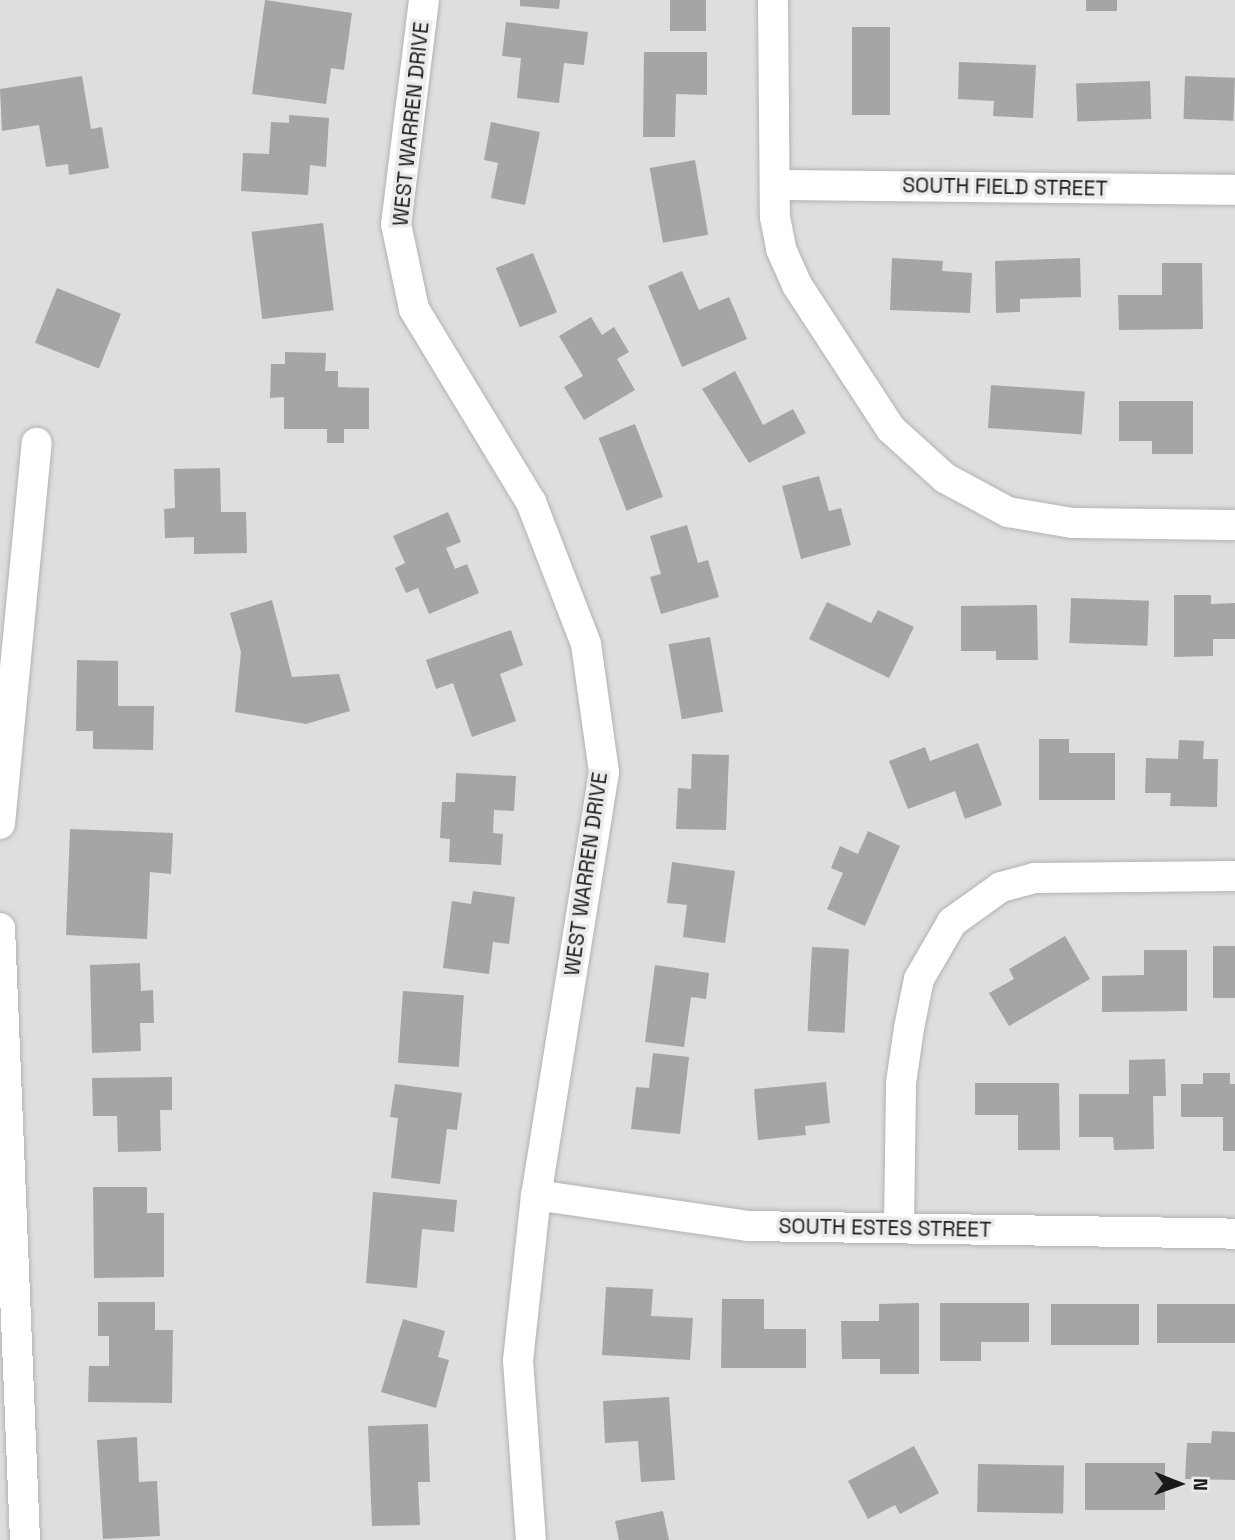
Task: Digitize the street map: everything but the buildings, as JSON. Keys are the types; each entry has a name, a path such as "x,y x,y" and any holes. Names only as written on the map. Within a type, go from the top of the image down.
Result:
{"street":[{"name":"WEST WARREN DRIVE","path":"424,0 397,224 414,309 531,502 586,644 604,772 536,1195 518,1360 531,1540"},
{"path":"774,0 776,185 781,249 797,285 866,396 891,429 945,478 976,498 1037,519 1235,525"},
{"name":"SOUTH FIELD STREET","path":"776,185 1235,190"},
{"path":"0,824 37,443"},
{"path":"899,1228 901,1083 909,1028 919,979 953,922 1001,887 1034,878 1235,876"},
{"path":"0,928 25,1540"},
{"name":"SOUTH ESTES STREET","path":"536,1195 748,1226 1235,1234"}]}
